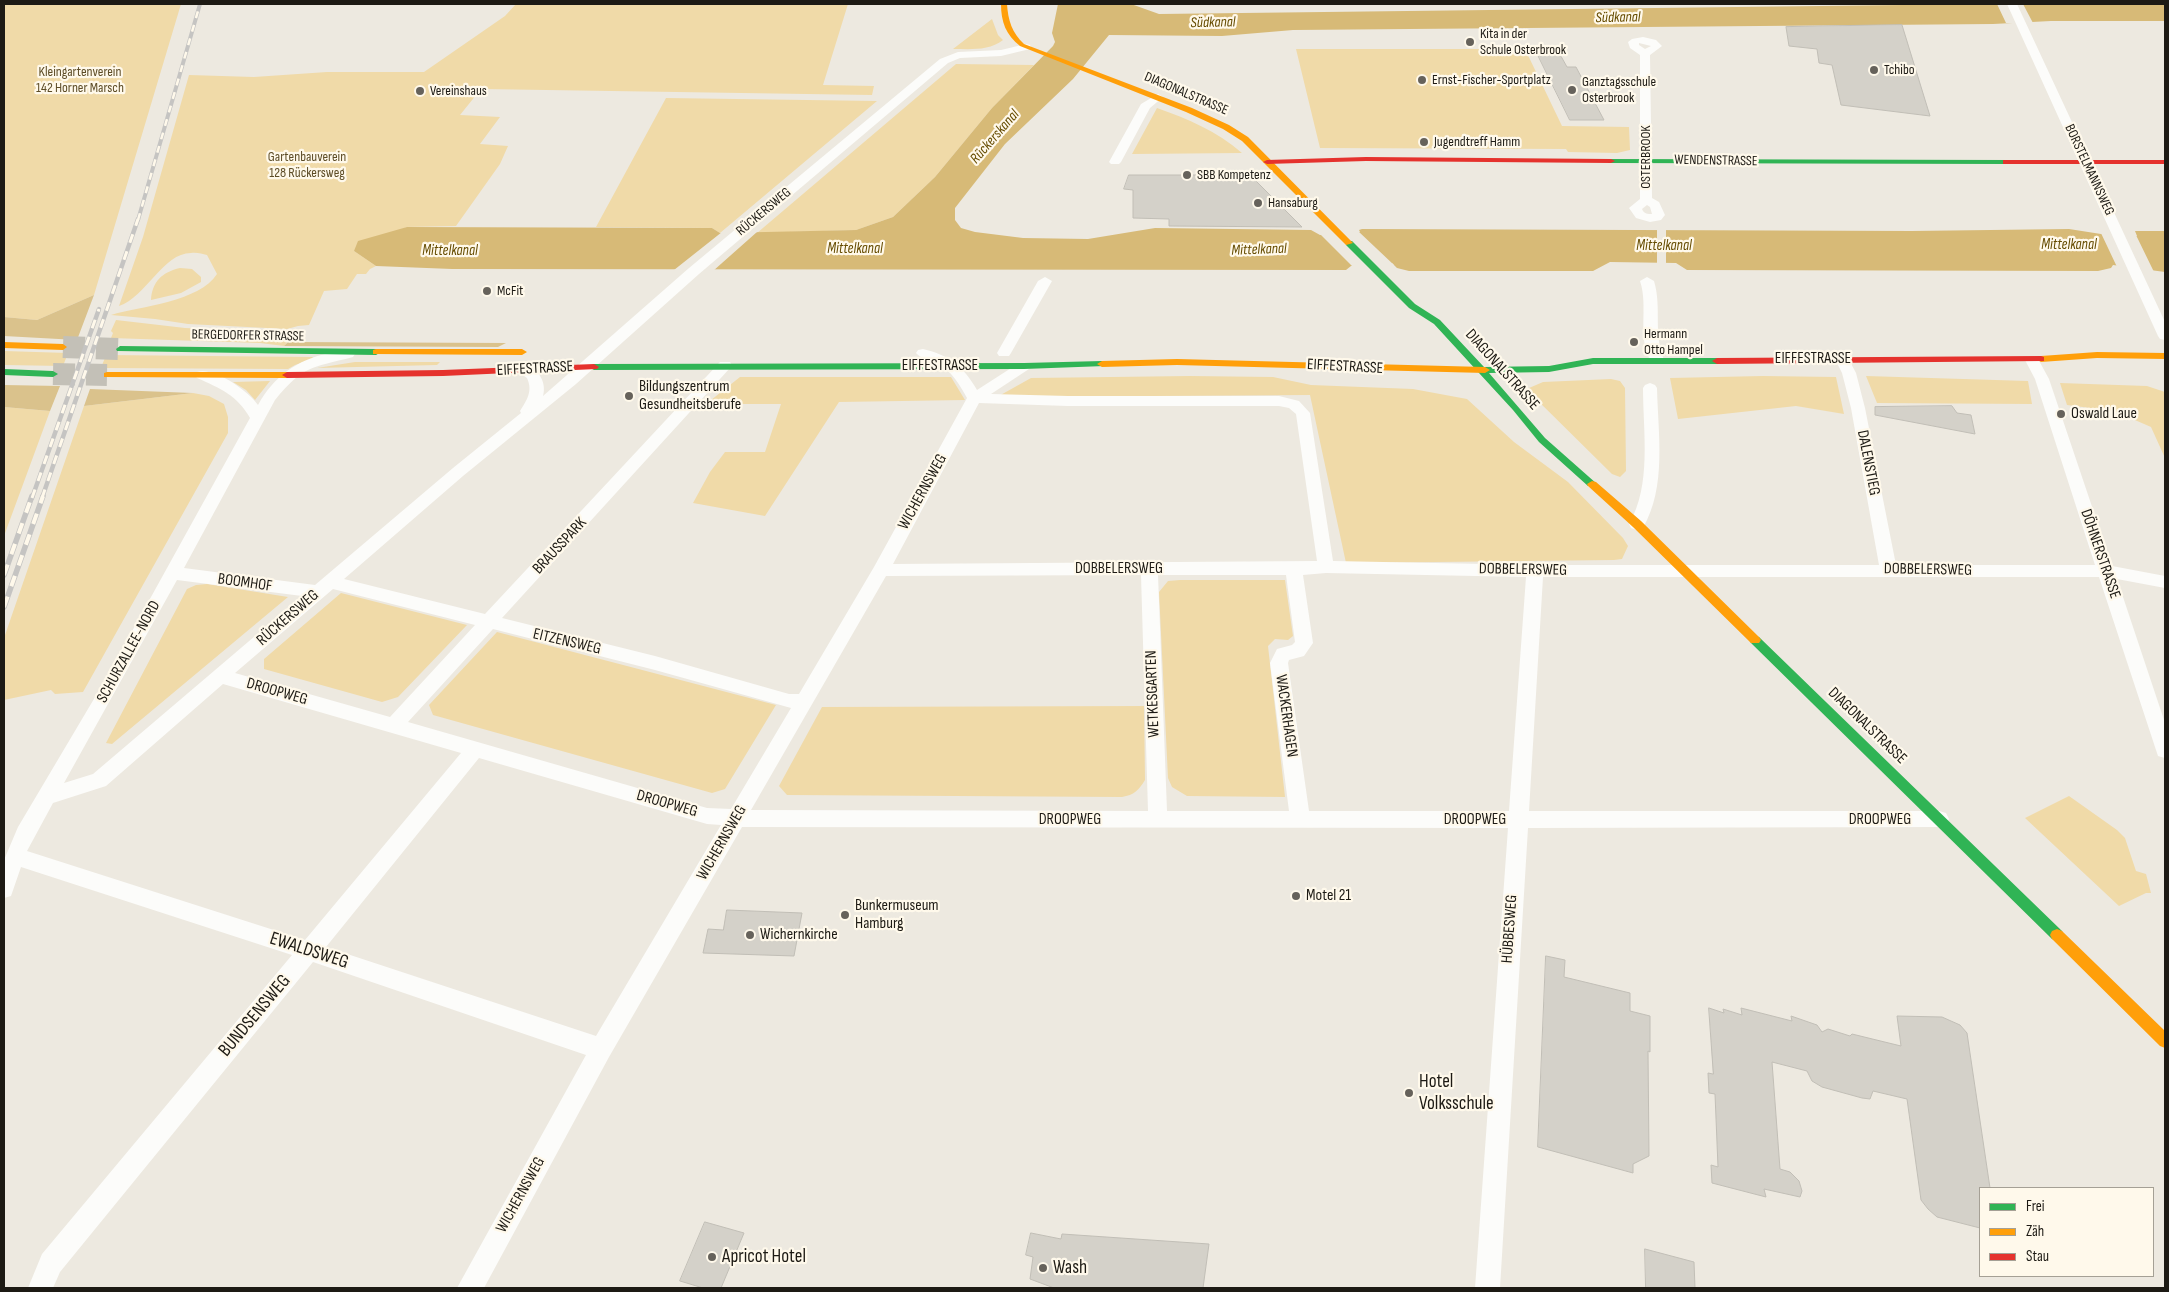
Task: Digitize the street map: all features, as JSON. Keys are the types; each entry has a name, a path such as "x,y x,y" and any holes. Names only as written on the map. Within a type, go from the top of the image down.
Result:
{"main road":[{"name":"DIAGONALSTRASSE","path":"1004,4 1005,22 1009,33 1026,47 1158,98 1226,127 1245,140 1412,306 1437,322 1542,440 1637,524 2165,1041"},
{"name":"WENDENSTRASSE","path":"1267,162 1366,159 2165,162"},
{"name":"DIAGONALSTRASSE","path":"1412,306 1422,326"},
{"path":"4,345 63,347"},
{"name":"BERGEDORFER STRASSE","path":"120,349 376,352"},
{"name":"EIFFESTRASSE","path":"376,352 534,352"},
{"path":"601,352 621,352"},
{"name":"EIFFESTRASSE","path":"1064,353 1300,354"},
{"name":"DIAGONALSTRASSE","path":"1466,354 1451,357 1470,382"},
{"path":"1466,354 1485,354"},
{"name":"EIFFESTRASSE","path":"1556,355 1593,361"},
{"name":"EIFFESTRASSE","path":"287,375 443,373 521,369 584,359 725,365 955,359 1024,366 1177,362 1291,364 1460,371 1549,369 1593,361 2032,360 2097,355 2165,356"},
{"name":"EIFFESTRASSE","path":"2032,360 2084,368"},
{"path":"4,372 53,374"},
{"path":"107,375 287,375"},
{"name":"DIAGONALSTRASSE","path":"1509,420 1542,440"}],"street":[{"name":"BORSTELMANNSWEG","path":"2012,4 2165,336"},
{"name":"RÜCKERSWEG","path":"46,797 99,780 323,587 570,381 584,359 601,352 694,270 944,61 958,55 1002,53 1026,47"},
{"name":"OSTERBROOK","path":"1646,54 1646,200"},
{"path":"1115,162 1145,106 1158,98"},
{"path":"1004,353 1045,281"},
{"path":"1647,281 1651,292 1649,344 1657,360"},
{"name":"SCHURZALLEE-NORD","path":"4,889 14,856 110,687 257,417 287,375 301,366 316,361 376,352"},
{"path":"918,353 955,359 974,398"},
{"name":"DALENSTIEG","path":"1842,359 1849,373 1858,408 1888,569"},
{"name":"DÖHNERSTRASSE","path":"2032,360 2042,379 2165,750"},
{"name":"BRAUSSPARK","path":"394,725 725,365"},
{"name":"WICHERNSWEG","path":"470,1288 602,1049 881,570 974,398 1024,366"},
{"name":"RÜCKERSWEG","path":"521,369 533,376 539,389 537,396 521,420"},
{"path":"202,375 240,392 250,402 257,417"},
{"path":"1637,524 1644,513 1649,492 1650,388"},
{"name":"EIFFESTRASSE","path":"974,398 1068,401 1279,401 1294,404 1303,413 1326,567"},
{"name":"DOBBELERSWEG","path":"881,570 1294,569 1326,567 1535,571 1888,569 2106,571 2165,582"},
{"name":"WETKESGARTEN","path":"1149,569 1158,820"},
{"name":"WACKERHAGEN","path":"1294,569 1304,643 1298,651 1283,654 1279,664 1300,819"},
{"name":"HÜBBESWEG","path":"1488,1288 1510,929 1520,820 1535,571"},
{"name":"BOOMHOF","path":"172,573 323,587"},
{"name":"EITZENSWEG","path":"323,587 648,662 789,701 803,701"},
{"name":"DROOPWEG","path":"220,676 707,816 736,818 1158,820 1939,820"},
{"name":"BUNDSENSWEG","path":"40,1288 51,1263 476,749"},
{"name":"EWALDSWEG","path":"14,856 309,951 602,1049"}],"green space":[{"name":"Kleingartenverein 142 Horner Marsch","path":"4,4 181,4 94,295 37,320 4,317"},
{"name":"Gartenbauverein 128 Rückersweg","path":"516,4 848,4 823,85 874,86 872,95 481,89 460,115 500,117 480,144 508,146 500,164 456,226 407,227 354,251 376,266 366,274 357,274 347,289 324,291 309,325 287,329 188,324 111,315 183,297 209,283 217,274 207,255 191,253 181,255 163,267 138,294 119,306 143,237 189,75 254,77 327,72 424,72 505,16"},
{"path":"992,19 998,35 1003,40 998,44 986,48 953,49"},
{"name":"Ernst-Fischer-Sportplatz","path":"1296,49 1525,49 1562,126 1629,127 1630,150 1617,153 1568,152 1566,149 1320,148"},
{"path":"956,64 1034,65 992,108 935,177 893,217 856,230 757,233"},
{"path":"666,98 877,101 720,233 712,228 596,227"},
{"path":"1157,108 1202,126 1223,138 1242,153 1132,154"},
{"path":"180,268 192,269 201,277 201,282 181,293 151,300 153,288 159,279 168,272"},
{"path":"116,320 185,328 293,335 284,346 260,343 111,338 113,333 111,331"},
{"path":"4,351 68,353 63,366 4,365"},
{"path":"106,355 313,357 288,369 101,368"},
{"path":"355,362 440,362 437,365 317,368"},
{"path":"1866,376 2028,381 2032,404 1877,403"},
{"path":"740,377 951,377 965,400 839,402 765,516 693,503 710,472 725,452 765,452 781,404 706,404"},
{"path":"1273,377 1311,385 1413,389 1467,399 1514,442 1568,482 1623,538 1628,546 1622,559 1614,560 1346,563 1310,395 997,397 1031,378"},
{"path":"1836,377 1844,414 1796,406 1678,419 1670,378"},
{"path":"1611,379 1620,381 1625,388 1626,471 1620,477 1612,474 1531,394 1529,388 1543,382"},
{"path":"270,381 255,400 246,390 233,382"},
{"path":"2060,383 2147,386 2165,392 2165,458 2151,427 2114,411 2067,405"},
{"path":"193,393 209,396 224,404 228,417 228,433 83,692 55,694 51,690 4,700 4,638 84,406"},
{"path":"4,407 50,411 4,536"},
{"path":"1285,580 1293,636 1288,640 1275,639 1268,646 1285,797 1187,796 1172,787 1168,778 1159,592 1168,581"},
{"path":"207,584 288,597 112,744 106,743 187,589 196,585"},
{"path":"341,593 467,625 398,697 382,702 264,669 264,659"},
{"path":"497,632 776,705 725,789 712,793 433,715 429,705"},
{"path":"1144,706 1145,780 1136,792 1122,797 787,795 779,786 822,707"},
{"path":"2069,796 2117,830 2125,838 2136,871 2146,874 2151,893 2146,893 2119,906 2025,818"}],"shaded area":[{"path":"94,295 77,340 4,336 4,317 37,320"},
{"path":"288,342 506,343 498,347 284,346"},
{"path":"4,385 60,386 50,411 4,407"},
{"path":"90,389 193,393 84,406"}],"water":[{"path":"1058,4 1131,4 1159,14 1985,4 2165,4 2165,21 1293,30 1222,36 1109,35 1073,79 1005,144 955,208 955,220 961,228 975,232 1023,238 1088,239 1155,228 1311,230 1320,235 1360,232 1359,230 1362,229 1912,231 2069,229 2101,234 2137,236 2135,231 2165,231 2165,272 2113,265 2111,268 2098,271 1687,270 1676,263 1610,262 1593,271 1409,271 1397,268 1392,263 1351,266 1346,270 452,269 376,266 354,251 358,241 407,227 712,228 720,233 856,230 893,217 935,177 992,108 1053,46 1055,42 1052,33"}],"pier":[{"path":"1997,4 2023,4 2033,23 2006,23"},
{"path":"1657,228 1666,228 1666,265 1657,265"},
{"path":"1358,231 1394,265 1353,267 1320,234"},
{"path":"2100,231 2135,233 2154,272 2117,267"},
{"path":"722,232 757,232 713,271 674,270"}],"building":[{"name":"Tchibo","path":"1902,25 1930,116 1841,105 1832,65 1819,63 1817,49 1789,46 1786,27"},
{"name":"Ganztagsschule Osterbrook","path":"1535,49 1557,49 1567,67 1576,67 1604,120 1570,120"},
{"name":"Hansaburg","path":"1129,175 1250,175 1302,227 1169,226 1169,219 1133,218 1133,190 1124,189"},
{"path":"1952,406 1957,413 1971,415 1975,434 1875,415 1875,407"},
{"name":"Wichernkirche","path":"727,910 802,913 794,956 703,953 708,929 723,930"},
{"path":"1546,956 1565,960 1564,977 1630,993 1630,1011 1650,1016 1650,1052 1648,1051 1649,1156 1633,1164 1633,1173 1538,1147"},
{"path":"1709,1008 1724,1013 1723,1009 1742,1015 1741,1008 1792,1021 1791,1016 1817,1025 1822,1032 1828,1029 1850,1036 1852,1034 1901,1046 1897,1016 1942,1017 1960,1025 1967,1033 1990,1187 1979,1187 1979,1228 1937,1217 1921,1200 1907,1099 1873,1091 1870,1099 1862,1098 1822,1087 1812,1081 1807,1071 1772,1062 1780,1169 1790,1172 1799,1181 1802,1191 1800,1197 1764,1189 1766,1197 1712,1183 1711,1165 1718,1167 1715,1094 1709,1093 1708,1073 1713,1074"},
{"name":"Apricot Hotel","path":"705,1222 744,1233 721,1288 703,1288 680,1281"},
{"path":"1031,1233 1061,1239 1062,1234 1209,1244 1203,1288 1054,1288 1030,1279 1033,1257 1026,1255"},
{"path":"1645,1249 1694,1262 1695,1288 1646,1288"}],"tunnel":[{"path":"63,347 120,349"},
{"path":"53,374 107,375"}],"railway":[{"path":"138,220 200,4"},
{"path":"42,498 138,219"},
{"path":"32,498 99,309"},
{"path":"4,575 32,496"},
{"path":"4,607 43,496"}],"traffic: fast":[{"path":"1611,161 2006,162"},
{"path":"1349,243 1412,306 1437,322 1516,408 1542,440 1592,484"},
{"path":"120,349 376,352"},
{"path":"1485,370 1549,369 1593,361 1717,361"},
{"path":"594,367 1024,366 1102,364"},
{"path":"4,372 53,374"},
{"path":"1755,640 2057,935"}],"traffic: slow":[{"path":"1004,4 1005,16 1010,32 1022,45 1189,110 1226,127 1245,139 1349,243"},
{"path":"4,345 63,347"},
{"path":"376,352 522,352"},
{"path":"2041,359 2097,355 2165,356"},
{"path":"1102,364 1177,362 1485,370"},
{"path":"107,375 287,375"},
{"path":"1592,484 1637,524 1755,640"},
{"path":"2057,935 2165,1041"}],"traffic: jam":[{"path":"1267,162 1366,159 1611,161"},
{"path":"2006,162 2165,162"},
{"path":"1717,361 2041,359"},
{"path":"287,375 443,373 594,367"}],"place":[{"name":"Kita in der Schule Osterbrook","path":"1470,42"},
{"name":"Tchibo","path":"1874,70"},
{"name":"Ernst-Fischer-Sportplatz","path":"1422,80"},
{"name":"Ganztagsschule Osterbrook","path":"1572,90"},
{"name":"Vereinshaus","path":"420,91"},
{"name":"Jugendtreff Hamm","path":"1424,142"},
{"name":"SBB Kompetenz","path":"1187,175"},
{"name":"Hansaburg","path":"1258,203"},
{"name":"McFit","path":"487,291"},
{"name":"Hermann Otto Hampel","path":"1634,342"},
{"name":"Bildungszentrum Gesundheitsberufe","path":"629,396"},
{"name":"Oswald Laue","path":"2061,414"},
{"name":"Motel 21","path":"1296,896"},
{"name":"Bunkermuseum Hamburg","path":"845,915"},
{"name":"Wichernkirche","path":"750,935"},
{"name":"Hotel Volksschule","path":"1409,1093"},
{"name":"Apricot Hotel","path":"712,1257"},
{"name":"Wash","path":"1043,1268"}],"water label":[{"name":"Südkanal","path":"1618,18"},
{"name":"Südkanal","path":"1213,23"},
{"name":"Rückerskanal","path":"995,137"},
{"name":"Mittelkanal","path":"2069,245"},
{"name":"Mittelkanal","path":"1664,246"},
{"name":"Mittelkanal","path":"855,249"},
{"name":"Mittelkanal","path":"1259,250"},
{"name":"Mittelkanal","path":"450,251"}]}
